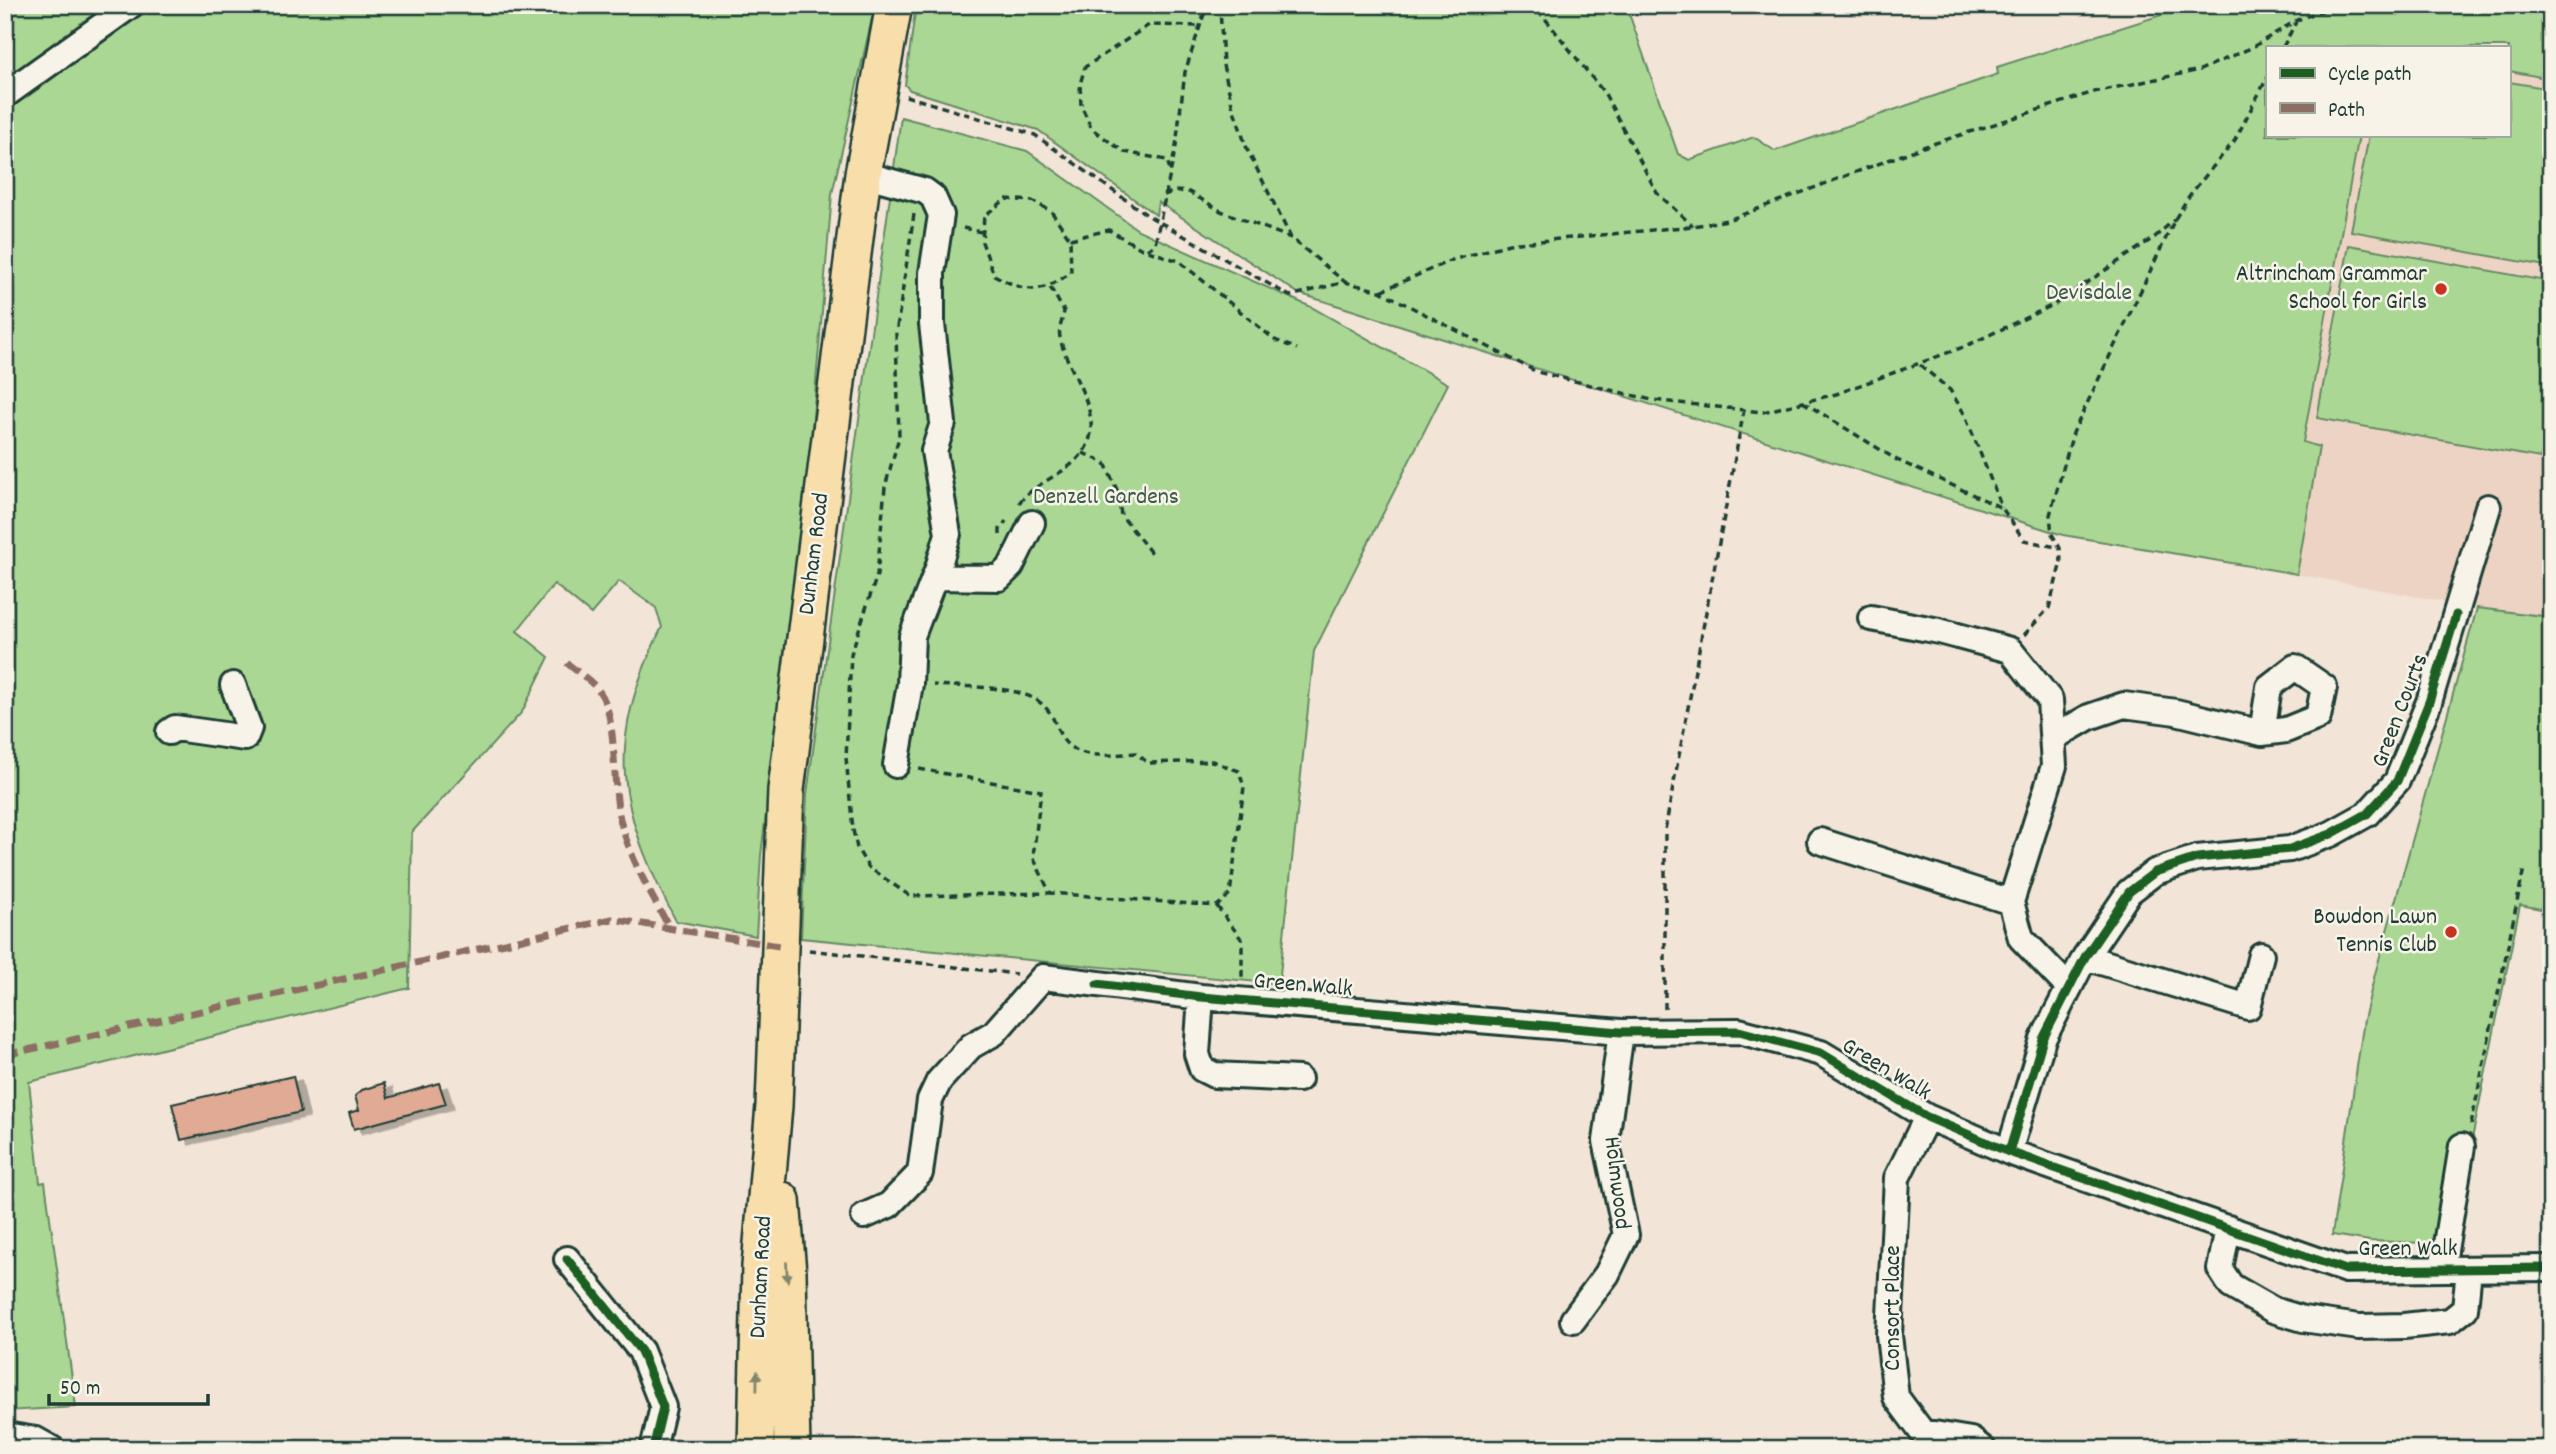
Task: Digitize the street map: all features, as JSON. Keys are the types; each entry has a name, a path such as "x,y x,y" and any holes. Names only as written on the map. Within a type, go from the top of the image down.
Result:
{"highway":[{"name":"Dunham Road","path":"756,1449 760,1266 774,1106 786,790 863,174 894,5"},
{"name":"Dunham Road","path":"774,1106 788,1273 792,1449"}],"street":[{"path":"5,95 131,5"},
{"path":"863,174 925,191 933,197 941,215 932,273 932,324 943,422 934,451 948,534 912,636 910,684 896,765"},
{"name":"Green Courts","path":"2009,1152 2043,1039 2085,957 2129,892 2155,872 2197,858 2290,849 2331,834 2367,814 2397,781 2428,702 2488,507"},
{"path":"935,577 999,578 1011,566 1032,523"},
{"path":"1871,618 1939,631 2010,650 2050,700 2054,766 2011,902 2021,938 2069,988"},
{"path":"169,732 175,729 245,738 250,728 233,685"},
{"path":"2053,738 2089,718 2124,705 2176,712 2262,733"},
{"path":"1820,841 2011,902"},
{"path":"2085,957 2248,1007 2261,955"},
{"path":"864,1216 889,1205 920,1173 930,1100 939,1081 971,1046 995,1032 1043,977"},
{"name":"Green Walk","path":"1043,977 1242,1000 1305,996 1621,1032 1739,1031 1821,1053 1927,1117 2009,1152 2346,1270 2551,1268"},
{"path":"1201,997 1197,1054 1202,1069 1214,1074 1299,1079"},
{"name":"Holmwood","path":"1573,1320 1607,1275 1626,1235 1606,1141 1621,1032"},
{"name":"Consort Place","path":"1927,1117 1897,1178 1889,1335 1896,1397 1922,1432 1971,1440 1983,1449"},
{"path":"2442,1269 2462,1146"},
{"path":"2228,1228 2220,1269 2231,1286 2273,1310 2304,1319 2359,1327 2450,1321 2465,1309 2469,1269"},
{"path":"567,1259 641,1351 663,1407 653,1449"},
{"path":"5,1435 36,1440 52,1449"}],"path":[{"path":"1147,250 1155,244 1185,72 1207,5"},
{"path":"1220,5 1223,65 1232,104 1247,149 1291,238"},
{"path":"1526,5 1543,16"},
{"path":"1538,5 1543,16 1605,94 1657,193 1693,226"},
{"path":"1380,291 1452,260 1509,244 1693,226 1728,220 1923,146 2094,92 2200,70 2251,48 2297,20 2337,5"},
{"path":"2284,46 2297,20"},
{"path":"1170,170 1167,160 1124,152 1092,129 1081,105 1080,83 1085,67 1149,25 1199,26"},
{"path":"2010,650 2049,608 2061,562 2060,548 2052,534 2050,515 2073,433 2175,219 2189,196 2235,140 2266,80"},
{"path":"934,105 1035,135 1158,221 1290,296 1345,282"},
{"path":"910,684 1007,691 1038,700 1053,716 1060,736 1091,756 1136,753 1148,763 1212,761 1239,771 1244,787 1230,894 1217,906 1050,893 910,896 868,867 857,848 846,758 851,654 877,575 885,487 899,437 896,334 912,220 925,191"},
{"path":"1164,195 1175,191 1189,192 1221,211 1291,238 1345,282 1380,291 1537,372 1652,400 1763,412 1920,365 2055,304 2155,237 2175,219"},
{"path":"1006,199 1032,201 1051,211 1070,239 1071,273 1050,287 1023,290 994,275 982,242 984,216 1006,199"},
{"path":"1070,239 1109,230 1147,250 1178,261 1275,340 1297,349"},
{"path":"1019,550 1000,539 1000,529 1022,499 1068,468 1083,453 1090,441 1091,423 1081,389 1059,335 1064,311 1050,287"},
{"path":"1920,365 1950,390 1965,415 2002,508 2024,540 2060,548"},
{"path":"1803,402 1897,460 2002,508"},
{"path":"1664,1032 1665,830 1744,410"},
{"path":"1083,453 1105,463 1117,491 1121,515 1151,553"},
{"path":"896,765 1041,791 1033,857 1050,893"},
{"path":"2462,1146 2471,1128 2524,868"},
{"path":"1217,906 1242,940 1242,1000"},
{"path":"779,946 1043,977"}],"shaded area":[{"name":"Altrincham Grammar School for Girls","path":"2510,71 2551,79 2551,617 2477,608 2297,574 2319,447 2303,443 2359,136 2510,136"}],"green space":[{"path":"5,5 875,5 832,194 811,441 761,855 756,936 676,921 656,881 630,809 625,776 625,742 631,707 662,627 656,608 619,581 591,614 554,584 517,631 549,657 522,712 412,832 409,988 29,1082 40,1183 45,1182 76,1407 5,1411"},
{"name":"Devisdale","path":"916,5 1626,5 1678,154 1689,160 1754,137 1775,151 1998,74 1997,67 2193,5 2551,5 2551,79 2510,71 2510,46 2266,46 2266,136 2359,136 2303,442 2319,447 2297,574 2063,535 1298,293 1158,202 1156,215 1038,130 910,90 905,85"},
{"path":"2510,82 2551,89 2551,267 2351,231 2369,136 2510,136"},
{"name":"Denzell Gardens","path":"901,117 1027,151 1138,230 1311,307 1448,384 1314,651 1279,984 801,938 807,794"},
{"path":"2349,245 2551,282 2551,460 2317,418"},
{"name":"Bowdon Lawn Tennis Club","path":"2477,608 2551,617 2551,911 2520,905 2472,1139 2455,1244 2370,1241 2332,1235 2364,1020"}],"building":[{"path":"293,1076 301,1112 181,1140 172,1104"},
{"path":"384,1083 388,1098 439,1083 446,1104 354,1129 349,1113 359,1110 355,1096 362,1090"}],"marked path":[{"path":"567,663 596,687 605,703 612,735 618,808 625,837 636,865 671,930"},
{"path":"5,1055 612,919 779,946"}],"cycle path":[{"path":"2009,1152 2043,1039 2085,957 2129,892 2155,872 2197,858 2290,849 2331,834 2367,814 2397,781 2429,702 2456,615"},
{"path":"1097,984 1201,997 1621,1032 1739,1031 1821,1053 1927,1117 2009,1152 2346,1270 2551,1268"},
{"path":"567,1259 641,1351 663,1407 653,1449"}],"place":[{"name":"Altrincham Grammar School for Girls","path":"2441,289"},
{"name":"Bowdon Lawn Tennis Club","path":"2451,932"}]}
